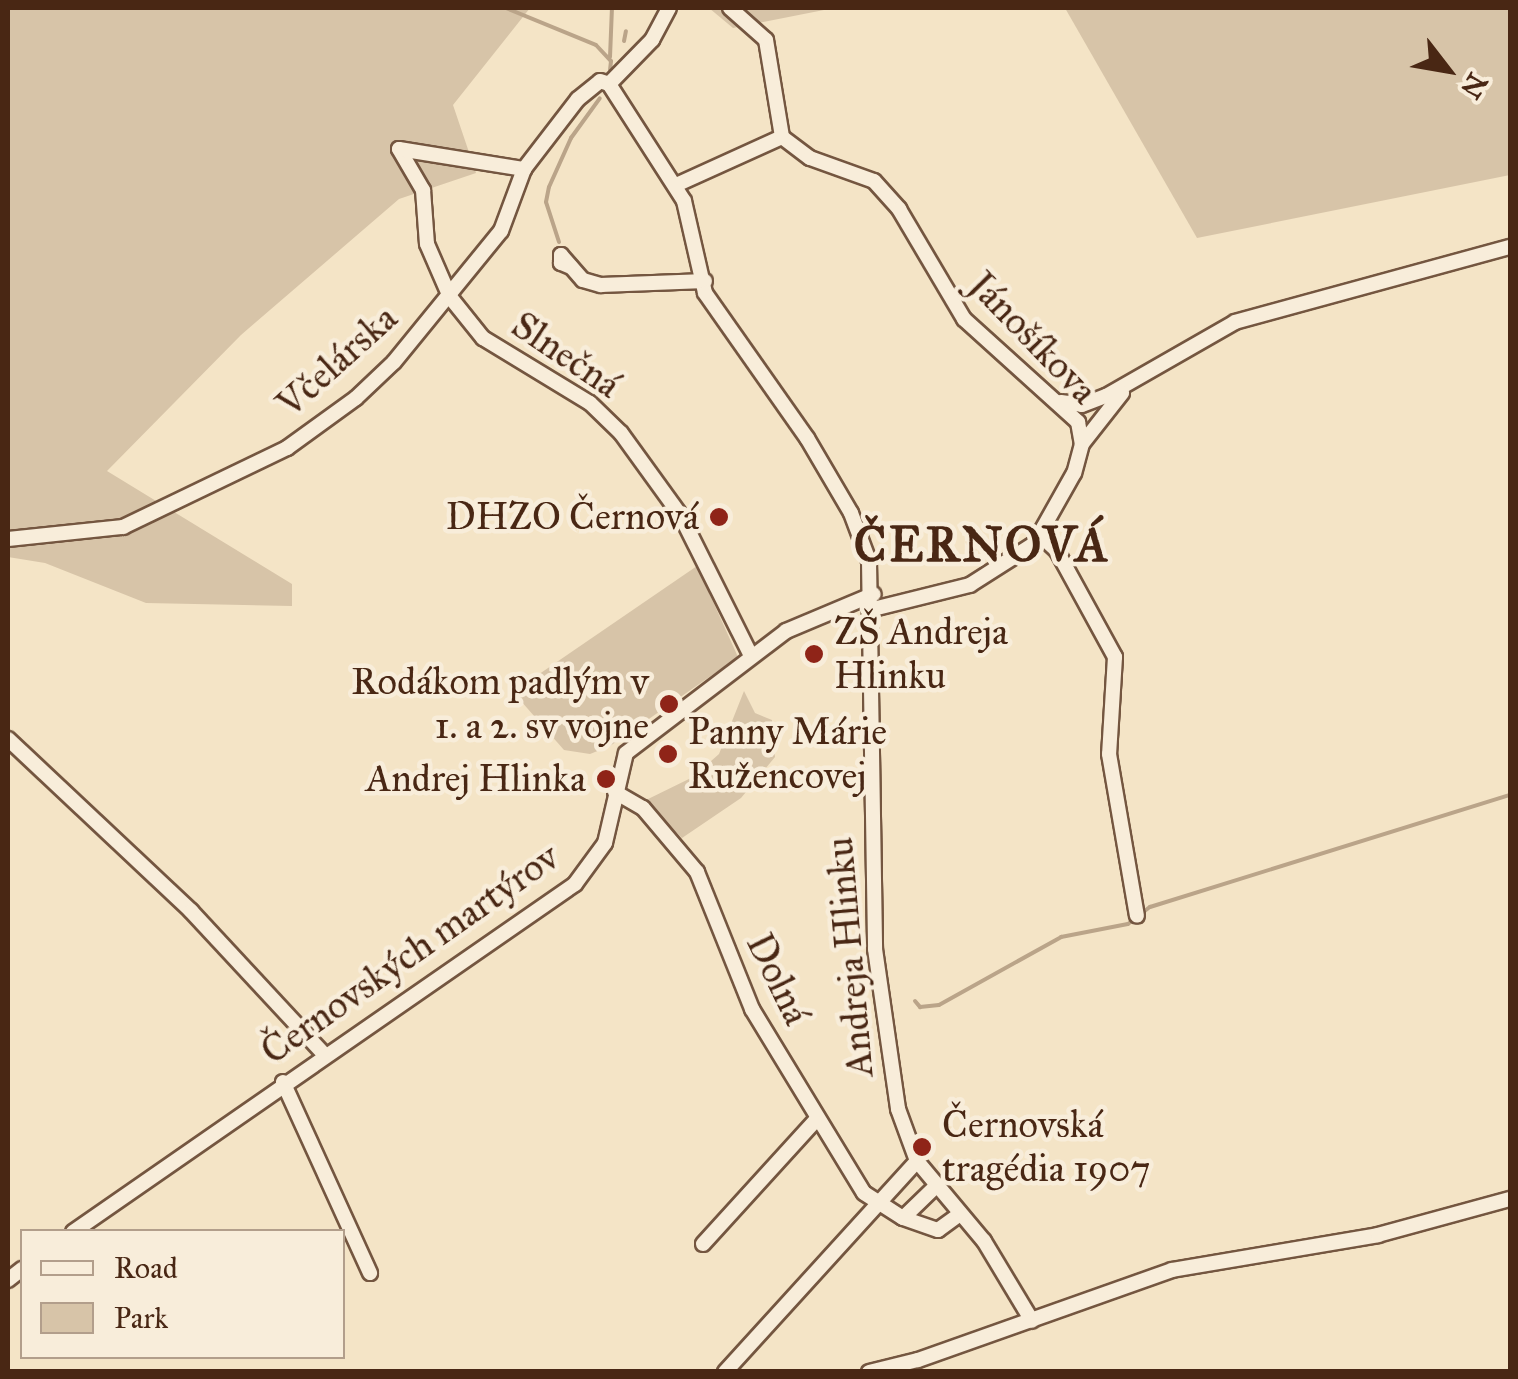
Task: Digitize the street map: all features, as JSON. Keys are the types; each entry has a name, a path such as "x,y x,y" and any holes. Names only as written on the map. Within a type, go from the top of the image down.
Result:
{"street":[{"name":"Včelárska","path":"8,538 123,527 287,448 356,398 450,297 501,231 524,169 578,98 604,83 652,40 669,8"},
{"path":"676,185 782,136 766,40 730,8"},
{"path":"571,267 601,286 705,287 676,185 604,83"},
{"name":"Jánošíkova","path":"782,136 810,158 874,181 896,203 964,319 1022,376 1061,402 1078,422 1082,444 1058,511 1040,535 970,585 874,602"},
{"name":"Slnečná","path":"524,169 399,149 416,170 433,268 450,297 484,338 590,404 621,433 681,516 750,654"},
{"path":"1061,402 1082,405 1235,322 1510,247"},
{"name":"Andreja Hlinku","path":"705,287 766,372 851,514 874,602 875,949 894,1090 916,1162 984,1241 1032,1321"},
{"path":"1082,444 1140,376"},
{"path":"1040,535 1058,552 1115,656 1109,754 1137,916"},
{"name":"Černovských martýrov","path":"77,1229 283,1082 575,884 605,844 626,753 750,654 786,631 874,602"},
{"path":"8,739 191,911 324,1054"},
{"name":"Dolná","path":"616,792 643,808 697,872 752,1010 816,1121 877,1204"},
{"path":"283,1082 370,1272"},
{"path":"703,1244 816,1121"},
{"path":"725,1372 916,1162"},
{"path":"902,1218 934,1187"},
{"path":"869,1372 1032,1321 1172,1270 1378,1236 1510,1199"},
{"path":"877,1204 902,1218 938,1230 960,1214"}],"green space":[{"path":"8,8 530,8 453,105 476,173 399,199 241,335 107,471 292,584 292,606 146,603 45,563 8,557"},
{"path":"709,8 834,8 733,28"},
{"path":"1065,8 1510,8 1510,175 1197,238"},
{"path":"697,566 738,657 610,746 590,754 564,750 513,692"},
{"path":"744,691 755,713 772,720 775,757 741,798 682,838 644,801 693,777 719,754"}],"waterway":[{"path":"506,8 596,45 611,61 610,70"},
{"path":"610,57 612,8"},
{"path":"624,41 626,31"},
{"path":"559,242 546,202 549,187 571,138 600,98"},
{"path":"915,1001 920,1007 939,1005 1061,937 1128,924 1150,907 1510,795"}],"place":[{"name":"DHZO Černová","path":"719,517"},
{"name":"ZŠ Andreja Hlinku","path":"814,654"},
{"name":"Rodákom padlým v 1. a 2. sv vojne","path":"669,704"},
{"name":"Panny Márie Ružencovej","path":"668,754"},
{"name":"Andrej Hlinka","path":"606,779"},
{"name":"Černovská tragédia 1907","path":"922,1147"}],"district":[{"name":"ČERNOVÁ","path":"982,545"}]}
